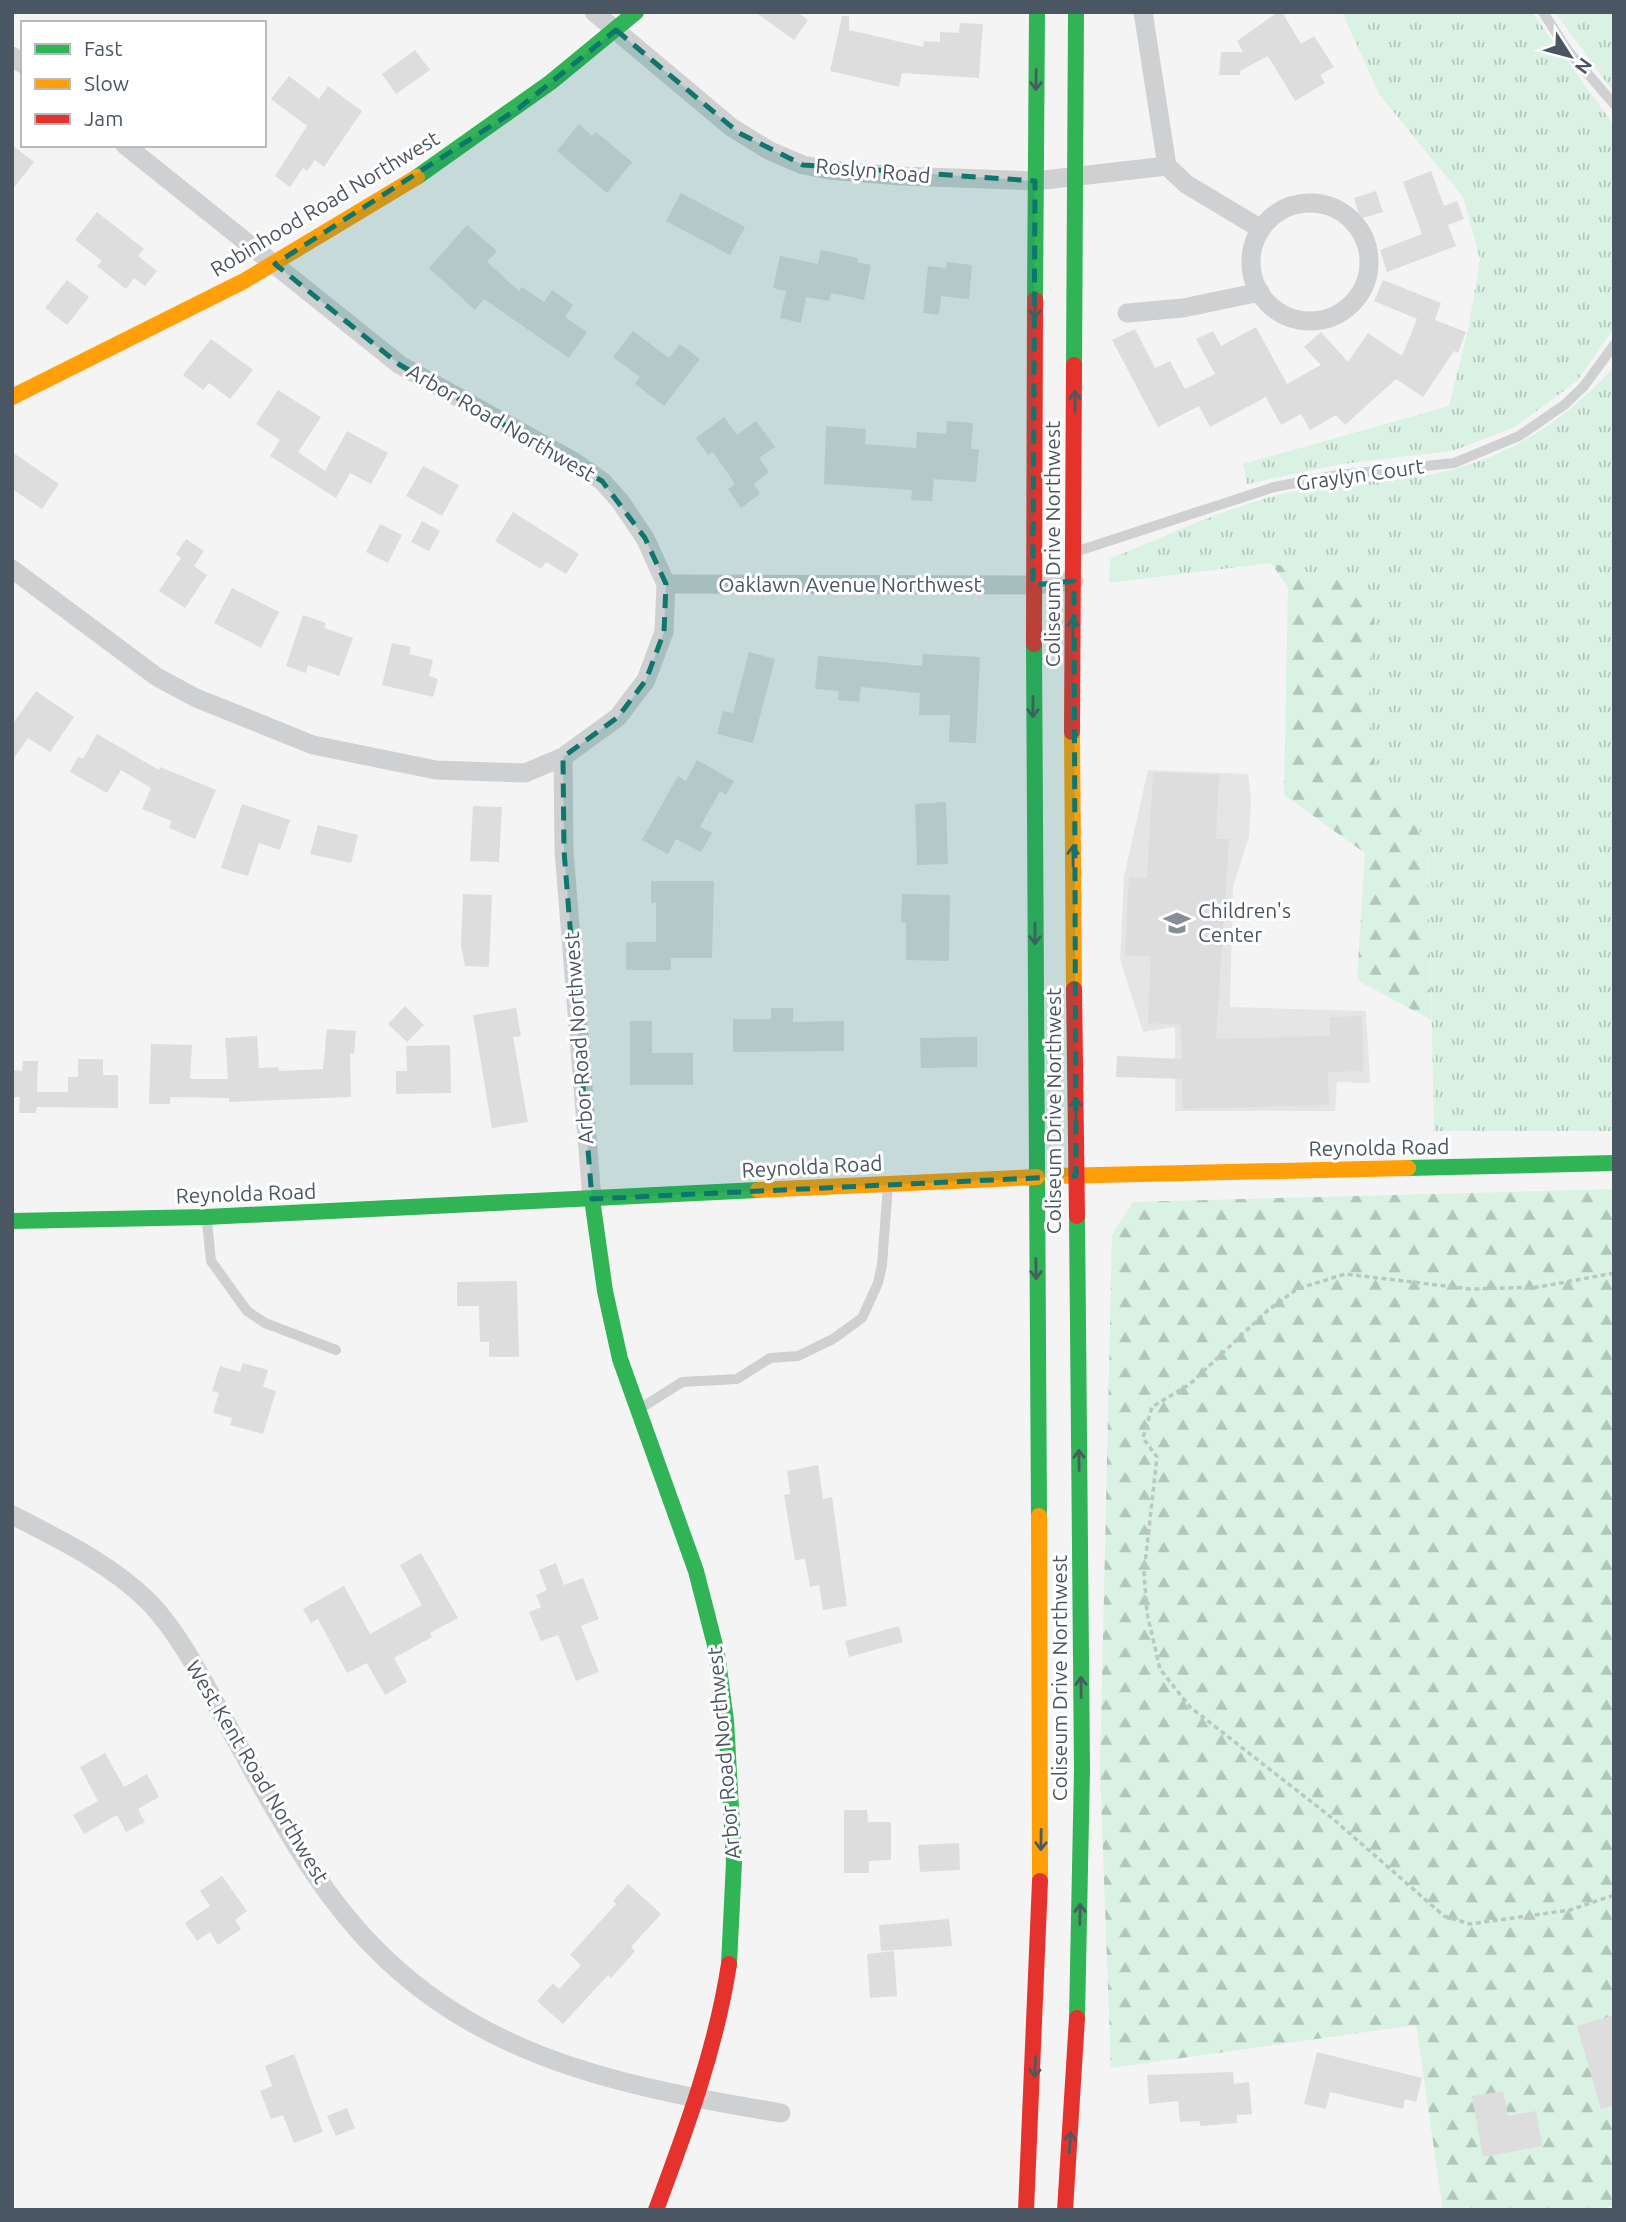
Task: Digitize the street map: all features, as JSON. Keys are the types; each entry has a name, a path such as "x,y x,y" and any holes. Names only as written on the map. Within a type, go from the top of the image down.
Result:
{"main road":[{"name":"Robinhood Road Northwest","path":"12,397 275,264 409,183 519,108 636,12"},
{"name":"Coliseum Drive Northwest","path":"1029,2209 1037,2040 1042,1769 1033,585 1037,12"},
{"name":"Coliseum Drive Northwest","path":"1065,2210 1077,2042 1082,1769 1076,1176 1076,12"},
{"name":"Reynolda Road","path":"12,1221 206,1217 1037,1177 1614,1163"},
{"name":"Arbor Road Northwest","path":"592,1199 615,1343 676,1509 714,1636 725,1716 735,1861 731,1951 698,2099 656,2210"}],"street":[{"name":"Roslyn Road","path":"594,12 730,127 770,151 803,165 901,176 1035,181 1167,166"},
{"path":"1143,12 1167,166 1186,184 1261,229"},
{"name":"Arbor Road Northwest","path":"128,147 400,365 602,481 621,501 645,538 666,584 664,632 646,680 618,717 563,757 564,851 592,1199"},
{"path":"1318,203 1342,212 1361,231 1369,256 1368,269 1359,293 1340,312 1315,320 1290,317 1278,311 1260,292 1252,267 1252,254 1261,229 1271,218 1292,206 1318,203"},
{"path":"1126,313 1183,308 1260,292"},
{"path":"12,569 157,677 196,698 313,745 436,770 480,773 525,772 563,757"},
{"name":"Oaklawn Avenue Northwest","path":"666,584 1033,585 1074,581"},
{"name":"West Kent Road Northwest","path":"12,1515 70,1545 150,1603 196,1668 262,1786 319,1878 362,1935 405,1976 451,2009 547,2059 589,2075 698,2099 781,2113"}],"lane":[{"path":"1543,12 1568,51 1613,106"},
{"name":"Graylyn Court","path":"1074,552 1274,487 1338,475 1454,463 1519,436 1564,405 1592,376 1614,345"},
{"path":"638,1410 682,1382 737,1379 770,1358 798,1356 833,1339 862,1318 880,1274 888,1184"},
{"path":"206,1217 211,1261 247,1311 265,1323 336,1350"}],"path":[{"path":"1614,1273 1539,1287 1471,1289 1345,1274 1297,1289 1266,1311 1190,1384 1152,1407 1143,1438 1157,1457 1144,1573 1147,1613 1160,1669 1190,1707 1332,1818 1444,1916 1470,1924 1570,1910 1614,1895"}],"highlighted area":[{"path":"616,30 739,133 803,165 1035,181 1033,585 1074,581 1076,1176 592,1199 564,851 563,757 618,717 646,680 664,632 666,584 645,538 602,481 400,365 275,264 519,108"}],"shaded area":[{"name":"Children's Center","path":"1148,770 1248,774 1251,800 1249,837 1233,887 1230,1007 1366,1011 1370,1083 1337,1082 1335,1111 1175,1111 1175,1027 1143,1032 1120,959 1124,876"}],"green space":[{"path":"1342,12 1532,12 1610,120 1614,130 1614,328 1577,381 1515,427 1452,451 1341,464 1247,484 1243,464 1449,406 1468,330 1480,259 1463,197 1379,94"},
{"path":"1555,12 1614,12 1614,93"},
{"path":"1614,367 1614,1131 1434,1131 1428,843 1375,770 1369,697 1344,582 1271,563 1109,583 1110,559 1214,516 1278,495 1326,486 1437,473 1494,455 1545,428 1592,390"},
{"path":"1271,563 1344,582 1374,620 1369,697 1375,770 1428,842 1431,1020 1357,980 1365,853 1284,795 1288,587"},
{"path":"1614,1189 1614,2205 1601,2210 1443,2210 1416,2025 1111,2068 1100,1771 1112,1235 1133,1202"}],"building":[{"path":"755,12 797,12 808,20 794,40"},
{"path":"1278,12 1282,12 1301,44 1314,36 1334,67 1320,75 1325,83 1295,101 1268,56 1240,71 1240,75 1219,75 1221,52 1243,52 1237,41"},
{"path":"842,16 849,16 849,30 923,47 924,41 940,42 940,32 959,33 960,23 983,24 979,78 902,73 899,87 830,71"},
{"path":"415,50 430,70 396,94 382,74"},
{"path":"289,76 319,99 328,86 362,111 324,167 315,160 307,171 303,168 290,187 275,176 307,126 271,99"},
{"path":"579,124 592,136 596,132 632,162 607,193 557,151"},
{"path":"12,145 34,162 12,190"},
{"path":"1431,171 1444,206 1457,201 1464,219 1448,225 1456,246 1387,272 1380,250 1422,234 1403,182"},
{"path":"1376,191 1383,212 1360,219 1354,198"},
{"path":"681,193 745,227 730,255 666,221"},
{"path":"97,212 144,249 138,256 157,271 145,286 134,278 126,289 97,266 102,261 75,240"},
{"path":"467,225 497,251 487,262 519,291 522,287 544,302 552,290 573,305 565,317 587,332 569,358 484,299 475,310 429,268"},
{"path":"821,250 858,258 857,262 871,265 864,300 831,293 829,301 806,297 801,323 780,318 786,291 773,288 780,256 818,264"},
{"path":"947,262 972,265 969,299 941,296 939,315 923,313 928,266 946,268"},
{"path":"67,280 89,297 67,325 45,308"},
{"path":"1383,280 1441,303 1435,320 1466,332 1458,353 1454,351 1423,397 1396,379 1345,425 1336,415 1310,430 1301,414 1281,425 1266,397 1210,427 1199,406 1158,427 1112,340 1135,329 1155,368 1170,361 1185,389 1215,374 1196,339 1213,331 1221,346 1256,327 1287,384 1321,365 1304,347 1321,332 1348,362 1368,333 1402,356 1417,319 1374,301"},
{"path":"633,331 669,358 680,344 700,359 664,406 635,384 640,377 613,357"},
{"path":"211,339 253,370 230,399 209,383 203,390 183,375"},
{"path":"278,390 321,417 298,452 325,471 347,431 388,453 371,484 350,473 336,498 270,456 280,440 256,424"},
{"path":"724,417 737,435 756,421 775,447 759,458 769,472 754,484 760,494 741,508 728,489 735,484 713,452 708,455 696,438"},
{"path":"947,421 973,423 971,449 979,449 976,482 934,479 932,501 911,500 912,490 824,484 826,426 866,429 865,444 916,448 917,432 946,434"},
{"path":"12,452 59,484 42,509 12,489"},
{"path":"423,466 459,485 442,516 406,496"},
{"path":"513,512 579,554 566,574 546,562 541,569 495,541"},
{"path":"422,521 440,531 429,551 411,542"},
{"path":"380,524 402,535 388,563 366,552"},
{"path":"186,539 204,551 194,566 207,575 185,608 159,591 181,558 176,554"},
{"path":"232,588 279,612 261,648 214,623"},
{"path":"303,615 326,623 324,628 353,638 339,676 308,665 306,673 286,666"},
{"path":"392,643 411,647 409,654 433,660 429,676 438,679 433,697 382,685"},
{"path":"749,652 775,659 753,743 717,734 723,711 733,713"},
{"path":"923,654 980,657 976,743 949,742 950,715 919,715 920,693 861,687 859,702 838,700 839,691 815,689 818,656 922,666"},
{"path":"36,691 74,717 50,752 28,738 12,761 12,725"},
{"path":"97,734 159,770 160,767 216,790 195,839 169,828 172,821 142,809 151,788 121,770 107,793 70,772 78,757 83,759"},
{"path":"697,760 734,781 726,795 720,791 700,827 712,833 701,852 676,839 668,854 642,840 678,776 686,781"},
{"name":"Children's Center","path":"1153,772 1219,775 1216,839 1229,839 1216,1039 1330,1036 1330,1017 1362,1016 1363,1071 1328,1072 1329,1105 1183,1109 1182,1079 1116,1077 1117,1056 1182,1059 1181,1025 1148,1023 1151,956 1125,955 1129,877 1147,878"},
{"path":"946,802 948,864 917,865 915,804"},
{"path":"242,804 290,820 280,850 259,843 248,876 221,868"},
{"path":"473,806 502,807 499,862 470,861"},
{"path":"318,825 358,835 351,863 310,854"},
{"path":"651,881 714,881 712,958 671,958 671,970 626,970 626,942 656,942 656,903 651,903"},
{"path":"463,894 492,895 489,967 465,966 461,945"},
{"path":"902,894 950,895 949,961 906,960 906,923 901,922"},
{"path":"405,1006 424,1025 407,1042 388,1024"},
{"path":"516,1008 521,1036 513,1037 528,1122 492,1128 473,1015"},
{"path":"771,1008 793,1008 793,1022 844,1021 844,1051 733,1052 733,1019 771,1019"},
{"path":"630,1021 652,1021 652,1053 693,1053 693,1085 630,1085"},
{"path":"327,1029 356,1031 354,1054 350,1053 351,1097 229,1102 229,1098 170,1097 170,1104 149,1104 151,1044 192,1045 190,1079 228,1079 225,1038 257,1036 259,1068 278,1067 279,1071 323,1069"},
{"path":"977,1037 977,1067 921,1068 920,1038"},
{"path":"450,1045 451,1093 396,1094 396,1071 407,1071 406,1046"},
{"path":"78,1059 103,1059 103,1075 118,1075 118,1108 37,1107 36,1113 19,1113 20,1097 12,1097 12,1070 22,1071 23,1061 38,1061 37,1092 68,1092 68,1077 78,1077"},
{"path":"517,1281 519,1357 489,1357 489,1342 480,1342 479,1306 457,1306 457,1282"},
{"path":"243,1363 268,1370 263,1387 276,1391 263,1434 230,1425 232,1418 213,1413 219,1393 212,1391 220,1366 240,1372"},
{"path":"818,1465 823,1499 832,1497 847,1606 823,1610 819,1585 810,1587 805,1559 795,1560 784,1495 790,1494 787,1471"},
{"path":"421,1553 458,1618 430,1633 432,1637 394,1658 407,1682 385,1695 367,1663 347,1673 318,1619 311,1623 303,1609 344,1586 370,1634 422,1605 400,1565"},
{"path":"556,1563 564,1585 583,1578 599,1619 581,1626 599,1672 576,1681 558,1635 541,1641 529,1612 541,1607 536,1595 547,1590 539,1570"},
{"path":"899,1626 903,1642 849,1657 845,1641"},
{"path":"105,1753 124,1787 147,1774 159,1797 138,1809 145,1822 126,1832 117,1815 84,1834 73,1815 98,1801 80,1767"},
{"path":"844,1810 867,1810 868,1822 891,1822 891,1860 869,1861 869,1873 844,1873"},
{"path":"959,1843 960,1870 920,1872 918,1845"},
{"path":"222,1876 247,1911 235,1920 241,1929 218,1945 210,1932 197,1941 185,1923 210,1906 200,1891"},
{"path":"628,1884 661,1914 631,1947 635,1951 611,1978 608,1975 563,2024 537,2001 553,1983 559,1989 581,1965 570,1955 616,1904 613,1901"},
{"path":"949,1919 952,1946 881,1951 879,1925"},
{"path":"894,1951 897,1996 870,1998 867,1954"},
{"path":"1614,2015 1614,2105 1601,2109 1577,2026"},
{"path":"1317,2052 1422,2078 1416,2102 1405,2099 1403,2109 1330,2092 1326,2109 1304,2104"},
{"path":"294,2054 323,2132 294,2143 283,2115 271,2119 260,2091 272,2086 265,2066"},
{"path":"1233,2072 1234,2084 1249,2082 1252,2114 1237,2115 1237,2123 1200,2126 1200,2121 1180,2122 1178,2101 1149,2104 1147,2075"},
{"path":"1503,2091 1508,2116 1536,2111 1542,2146 1483,2157 1472,2096"},
{"path":"347,2108 355,2128 336,2136 327,2116"}],"traffic: fast":[{"path":"417,177 551,82 636,12"},
{"path":"1035,300 1037,12"},
{"path":"1074,365 1076,12"},
{"path":"1034,644 1039,1516"},
{"path":"1408,1168 1614,1163"},
{"path":"12,1221 206,1217 758,1190"},
{"path":"592,1199 605,1291 620,1359 696,1571 717,1653 726,1721 734,1862 729,1964"},
{"path":"1077,1216 1082,1769 1077,2018"}],"traffic: slow":[{"path":"12,397 244,281 417,177"},
{"path":"1072,732 1074,989"},
{"path":"1055,1176 1408,1168"},
{"path":"758,1190 1037,1177"},
{"path":"1039,1516 1040,1881"}],"traffic: jam":[{"path":"1034,644 1035,300"},
{"path":"1072,732 1074,365"},
{"path":"1074,989 1077,1216"},
{"path":"1026,2210 1040,1881"},
{"path":"656,2210 708,2058 729,1964"},
{"path":"1065,2210 1077,2018"}],"place":[{"name":"Children's Center","path":"1177,923"}]}
